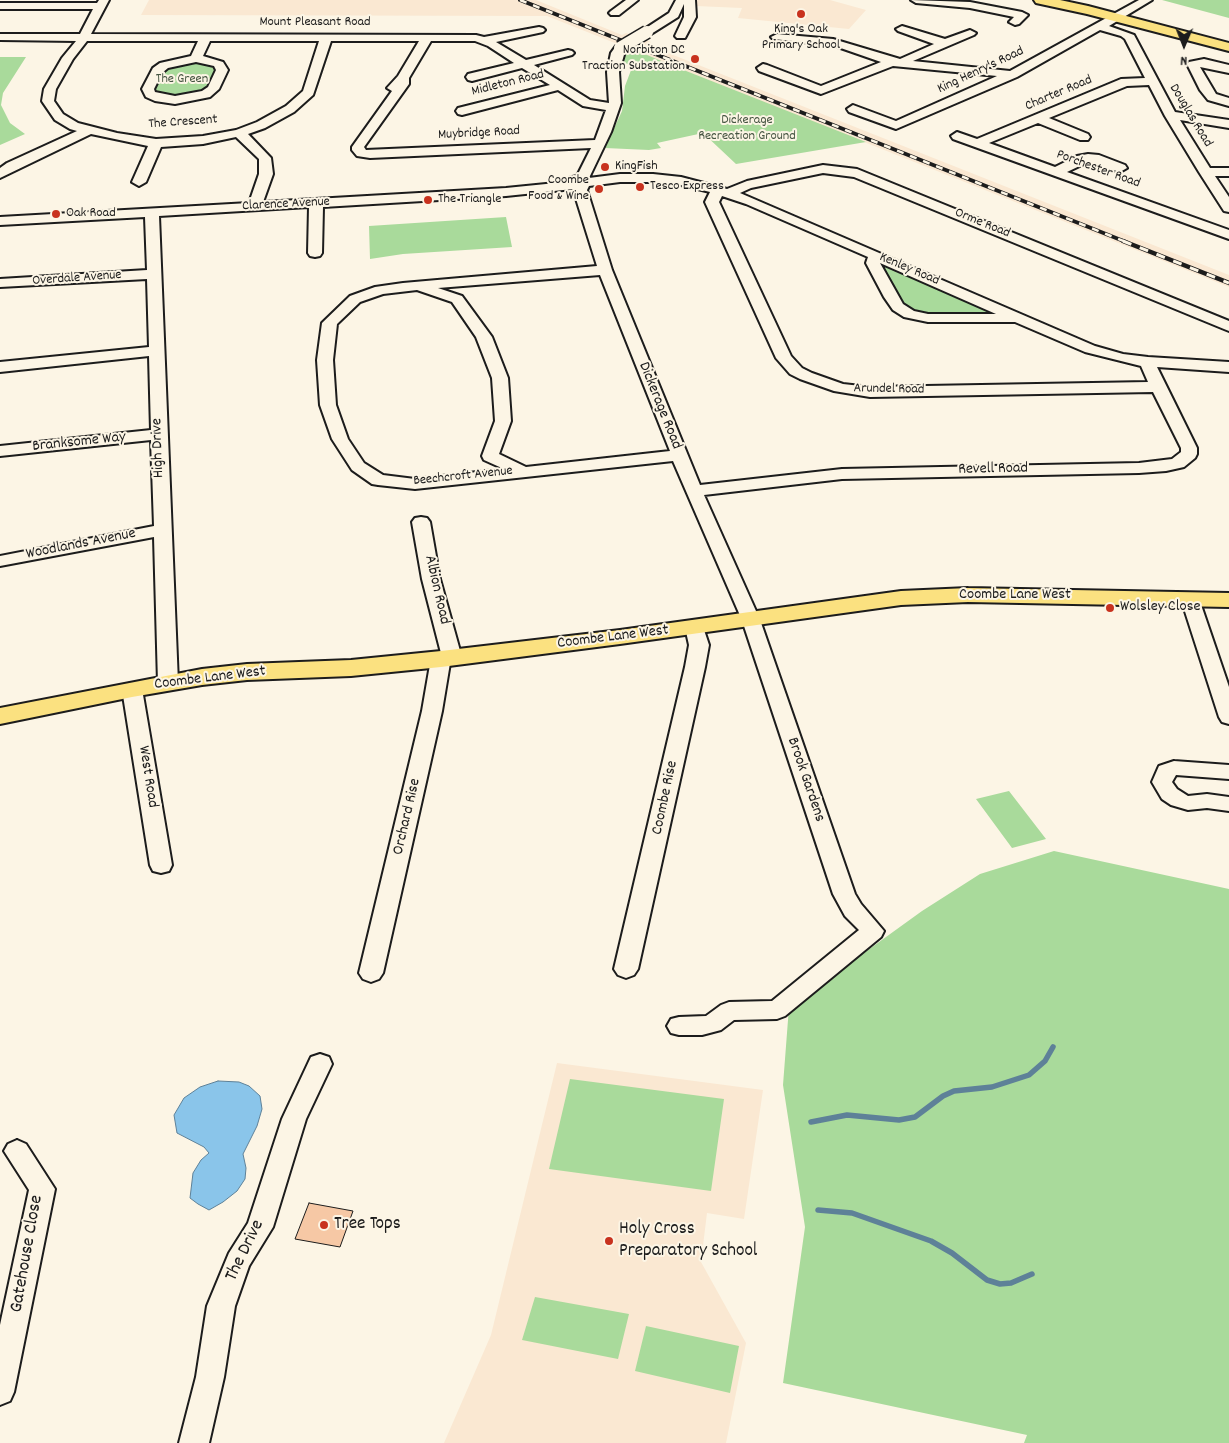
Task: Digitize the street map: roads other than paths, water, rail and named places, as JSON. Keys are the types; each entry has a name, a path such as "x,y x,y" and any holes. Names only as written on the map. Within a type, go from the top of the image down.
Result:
{"main road":[{"path":"1041,0 1118,18 1229,48"},
{"name":"Coombe Lane West","path":"0,716 132,689 239,673 322,670 447,659 751,620 859,604 937,596 1083,596 1229,600"}],"street":[{"path":"615,13 633,0"},
{"path":"580,183 609,122 612,107 616,100 613,72 617,53 620,48 674,15 681,0"},
{"path":"681,36 690,17 690,0"},
{"path":"916,0 992,8 1022,15 1015,22"},
{"path":"992,8 1002,0"},
{"name":"King Henry's Road","path":"853,109 896,125 1013,74 1102,27 1148,0"},
{"path":"0,6 103,3"},
{"path":"83,37 103,3"},
{"name":"Douglas Road","path":"1102,27 1130,37 1171,116 1229,208"},
{"path":"902,29 944,43"},
{"path":"485,40 539,30"},
{"path":"763,68 821,90 896,63 970,32"},
{"name":"Mount Pleasant Road","path":"0,37 472,38 485,40 587,103 612,107"},
{"name":"The Crescent","path":"83,37 53,84 48,101 59,116 74,126 103,135 156,143 203,140 238,133 260,125 290,109 309,92 326,38"},
{"path":"777,37 833,42 896,63 999,75 1013,74"},
{"path":"196,58 206,38"},
{"name":"Muybridge Road","path":"428,38 403,78 403,84 358,147 358,150 362,153 598,144"},
{"path":"472,77 568,53"},
{"path":"196,58 219,64 222,70 213,89 206,94 175,100 159,98 150,94 148,89 157,71 164,65 196,58"},
{"path":"1229,69 1204,63 1193,64 1206,90 1212,97 1229,102"},
{"name":"Charter Road","path":"979,143 1124,82 1152,81"},
{"name":"Midleton Road","path":"462,111 560,86"},
{"path":"1171,116 1191,117 1226,124 1229,111"},
{"path":"1039,119 1084,137"},
{"path":"0,174 12,166 87,131"},
{"path":"238,133 265,158 266,174 254,207"},
{"name":"Porchester Road","path":"957,136 1229,235"},
{"path":"139,182 156,143"},
{"path":"1056,172 1088,158 1094,158 1120,168"},
{"path":"640,178 645,173 679,167"},
{"name":"Orme Road","path":"723,191 823,169 857,173 1229,326"},
{"path":"1206,172 1229,172"},
{"name":"Kenley Road","path":"580,183 640,178 694,177 1090,349 1122,358 1148,362 1229,367"},
{"name":"Clarence Avenue","path":"0,222 518,192 580,183"},
{"name":"Dickerage Road","path":"580,183 605,270 694,491 751,620"},
{"name":"Arundel Road","path":"723,191 712,202 784,358 796,371 816,381 840,388 870,392 1158,386"},
{"path":"315,253 316,203"},
{"name":"High Drive","path":"152,213 158,434 168,683"},
{"path":"876,256 874,263 891,297 898,307 909,314 928,318 1018,318"},
{"name":"Beechcroft Avenue","path":"605,270 414,286 380,290 355,299 330,323 325,360 328,405 340,439 358,466 378,480 415,484 679,455"},
{"name":"Overdale Avenue","path":"0,283 154,274"},
{"path":"457,299 468,287 489,279"},
{"path":"414,286 457,299 484,336 500,378 503,420 490,456 478,467 459,479"},
{"path":"0,367 156,351"},
{"name":"Revell Road","path":"694,491 842,474 1166,466 1183,459 1189,454 1189,448 1149,368 1148,362"},
{"name":"Branksome Way","path":"0,451 158,434"},
{"path":"490,456 521,471"},
{"name":"Albion Road","path":"421,522 447,659"},
{"name":"Woodlands Avenue","path":"0,561 162,530"},
{"path":"1190,599 1229,717"},
{"name":"Brook Gardens","path":"679,1026 708,1024 729,1011 777,1010 873,932 853,910 844,894 751,620"},
{"name":"Coombe Rise","path":"626,969 695,667 699,645 694,627"},
{"name":"Orchard Rise","path":"371,973 432,711 447,659"},
{"name":"West Road","path":"132,689 161,865"},
{"path":"1229,772 1174,768 1166,771 1162,782 1169,794 1178,800 1188,803 1207,801 1229,804"},
{"name":"The Drive","path":"194,1443 210,1376 220,1306 238,1261 260,1227 294,1119 320,1064"},
{"name":"Gatehouse Close","path":"0,1392 42,1189 17,1151"}],"water":[{"path":"218,1081 239,1082 249,1086 260,1096 262,1109 257,1126 243,1154 246,1168 245,1179 237,1191 209,1210 190,1198 193,1173 201,1160 209,1153 204,1147 177,1133 174,1115 184,1098 200,1087"}],"waterway":[{"path":"811,1122 847,1115 899,1120 915,1117 943,1096 954,1091 992,1087 1029,1075 1045,1061 1053,1047"},
{"path":"818,1210 852,1213 931,1241 952,1253 987,1280 1000,1284 1011,1283 1032,1274"}],"railway":[{"path":"520,0 1126,242"},
{"path":"1123,241 1229,283"}],"place":[{"name":"King's Oak Primary School","path":"801,14"},
{"name":"Norbiton DC Traction Substation","path":"695,59"},
{"name":"KingFish","path":"605,167"},
{"name":"Tesco Express","path":"640,187"},
{"name":"Coombe Food & Wine","path":"599,189"},
{"name":"The Triangle","path":"428,200"},
{"name":"Oak Road","path":"56,214"},
{"name":"Wolsley Close","path":"1110,608"},
{"name":"Tree Tops","path":"324,1225"},
{"name":"Holy Cross Preparatory School","path":"609,1241"}],"park label":[{"name":"The Green","path":"182,80"},
{"name":"Dickerage Recreation Ground","path":"747,130"}]}
